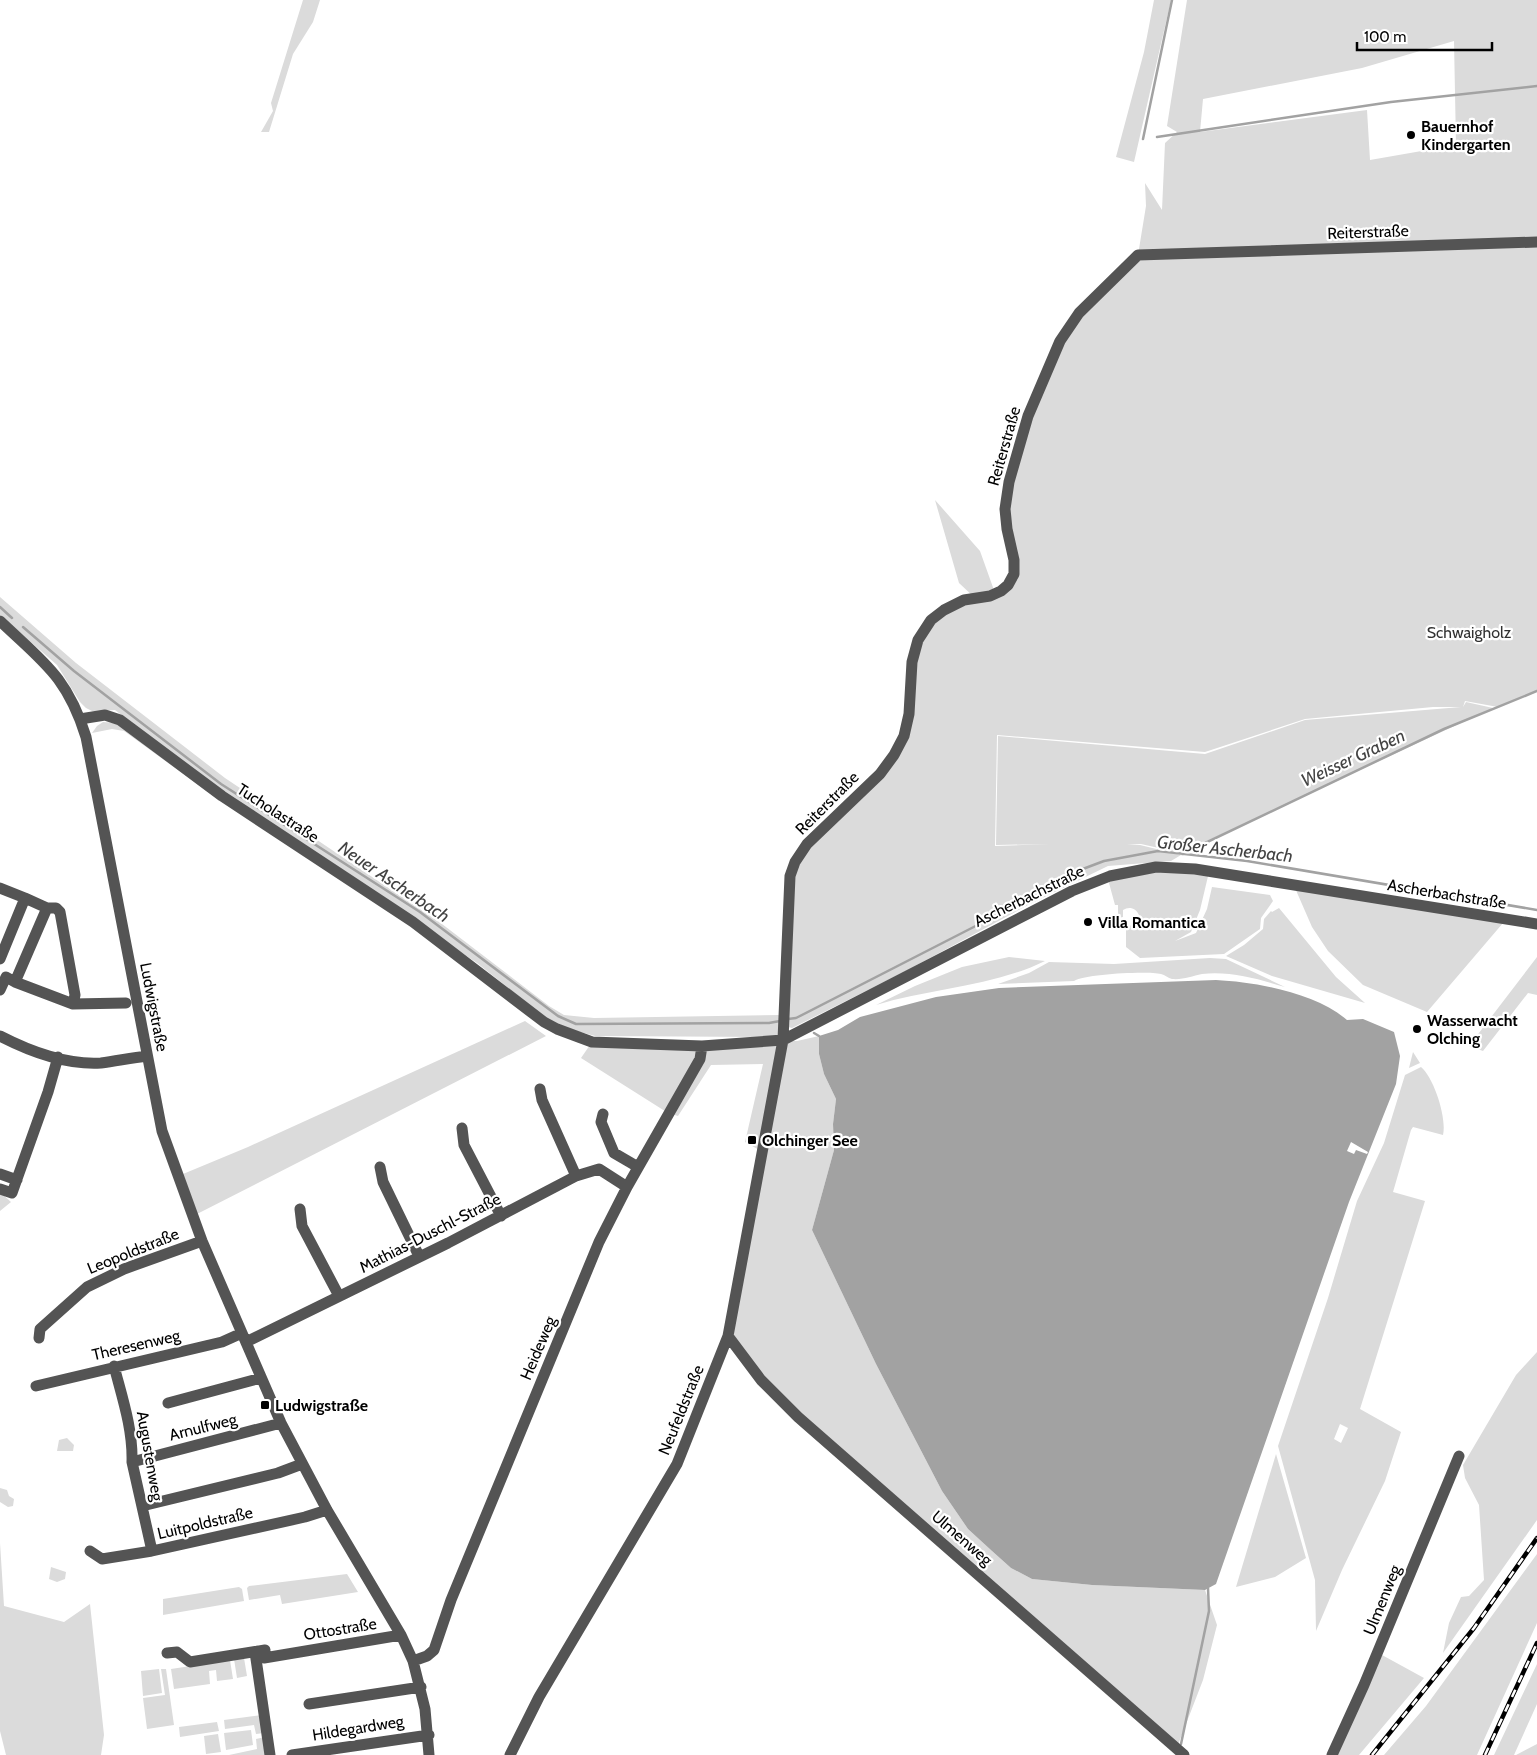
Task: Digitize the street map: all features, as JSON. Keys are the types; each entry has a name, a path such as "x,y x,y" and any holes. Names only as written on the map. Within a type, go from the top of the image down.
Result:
{"street":[{"name":"Reiterstraße","path":"783,1040 790,876 796,862 808,844 880,774 894,755 904,736 908,714 912,662 918,640 931,620 944,610 964,600 1001,592 1014,574 1014,560 1007,529 1005,508 1009,482 1028,416 1060,341 1078,314 1138,255 1537,242"},
{"path":"0,621 58,677 72,698 80,719"},
{"name":"Tucholastraße","path":"80,719 113,716 126,724 222,796 420,927 534,1015 557,1029"},
{"name":"Ludwigstraße","path":"80,719 86,737 162,1131 202,1241 281,1423 327,1510 401,1635 413,1661 429,1735 428,1755"},
{"name":"Ascherbachstraße","path":"557,1029 592,1042 702,1046 783,1040 1072,891 1110,876 1156,868 1195,869 1537,924"},
{"path":"0,888 47,908 56,908 60,912 75,995 73,1004"},
{"path":"0,959 25,898"},
{"path":"0,990 47,908"},
{"path":"7,977 73,1004 126,1003"},
{"path":"0,1036 17,1044 58,1057 99,1063 147,1056"},
{"name":"Neufeldstraße","path":"510,1755 539,1697 677,1464 728,1336 783,1040"},
{"name":"Heideweg","path":"413,1661 427,1656 434,1650 451,1600 596,1250 627,1187 700,1059 702,1046"},
{"path":"0,1189 12,1193 48,1092 58,1057"},
{"path":"540,1089 542,1100 576,1176"},
{"path":"603,1114 601,1122 614,1153 638,1167"},
{"path":"462,1128 464,1144 501,1216"},
{"path":"380,1167 383,1182 419,1256"},
{"name":"Mathias-Duschl-Straße","path":"244,1338 339,1296 501,1216 576,1176 598,1169 627,1187"},
{"path":"0,1174 17,1180"},
{"path":"300,1209 302,1226 339,1296"},
{"name":"Leopoldstraße","path":"39,1338 40,1329 87,1287 124,1269 202,1241"},
{"name":"Ulmenweg","path":"728,1336 761,1380 798,1417 1184,1755"},
{"name":"Theresenweg","path":"36,1386 114,1366 244,1338"},
{"name":"Augustenweg","path":"114,1366 126,1412 132,1462 152,1552"},
{"path":"168,1403 261,1378"},
{"name":"Arnulfweg","path":"132,1462 281,1423"},
{"name":"Ulmenweg","path":"1332,1755 1364,1685 1459,1456"},
{"path":"142,1506 278,1473 302,1464"},
{"name":"Luitpoldstraße","path":"90,1551 102,1559 152,1552 306,1517 327,1510"},
{"name":"Ottostraße","path":"167,1653 176,1652 190,1662 257,1651 264,1658 401,1635"},
{"path":"257,1651 270,1755"},
{"path":"309,1704 420,1687"},
{"name":"Hildegardweg","path":"292,1755 429,1735"}],"green space":[{"path":"303,0 320,0 313,22 293,54 269,132 261,132 273,111 271,103"},
{"path":"1154,0 1171,0 1134,162 1116,157 1144,52"},
{"name":"Schwaigholz","path":"1187,0 1537,0 1537,691 1498,707 1465,701 1463,707 1466,702 1493,708 1181,853 1141,844 1127,844 1140,845 1181,855 1171,861 1108,866 1028,905 902,973 792,1028 788,1027 795,862 880,774 904,736 913,663 929,623 975,598 959,583 935,500 980,551 995,593 1014,574 1007,529 1009,482 1060,341 1138,255 1146,206 1145,183 1162,210 1165,143 1177,132 1167,126","holes":["1454,41 1456,145 1370,160 1367,110 1200,132 1203,99 1362,68","1433,707 1461,707 1305,720 1205,754 998,736 996,845 1051,844 995,846 997,735 1205,752 1305,719"]},
{"path":"0,597 76,663 225,778 442,924 549,1006 564,1015 594,1018 780,1015 779,1034 776,1037 595,1036 555,1025 477,963 197,774 115,710 92,711 86,708 80,702 57,665 0,615"},
{"path":"103,722 118,723 215,797 124,731 112,729 92,733"},
{"path":"1156,867 1209,872 1200,910 1191,932 1175,941 1196,933 1207,909 1212,887 1270,895 1273,901 1261,918 1260,929 1224,954 1140,958 1126,947 1126,928 1137,922 1139,915 1134,909 1128,908 1123,910 1123,917 1118,918 1118,905 1115,905 1109,883 1110,876"},
{"path":"1295,888 1503,923 1427,1012 1363,985 1328,951 1312,927"},
{"path":"1279,908 1336,977 1365,1003 1272,976 1226,956 1244,945 1263,929 1264,919 1271,911"},
{"path":"1009,957 1045,961 1025,970 983,982 876,1005 915,986 962,967"},
{"path":"1537,957 1537,995 1528,993 1483,1051 1469,1046"},
{"path":"1210,958 1226,959 1285,987 1244,976 1213,973 1171,979 1161,974 1130,973 1103,975 1074,981 998,984 1029,973 1049,962 1114,964"},
{"path":"525,1021 546,1036 197,1214 183,1174 248,1147"},
{"path":"819,1036 819,1054 824,1074 836,1099 833,1124 834,1150 812,1230 876,1364 942,1491 968,1529 1011,1568 1032,1579 1092,1585 1205,1590 1217,1625 1203,1680 1176,1750 798,1417 728,1336 761,1151 745,1142 763,1064 711,1065 678,1116 668,1113 581,1058 592,1042 797,1041"},
{"path":"1413,1052 1420,1063 1409,1068"},
{"path":"1421,1067 1426,1072 1435,1089 1444,1128 1443,1135 1413,1127 1411,1130 1393,1192 1425,1201 1360,1409 1401,1432 1385,1481 1342,1570 1316,1631 1315,1580 1278,1446 1328,1298 1357,1201 1384,1143 1405,1075","holes":["1340,1424 1348,1428 1341,1443 1334,1439"]},
{"path":"0,1192 11,1202 0,1211"},
{"path":"1537,1352 1537,1520 1443,1653 1449,1623 1461,1597 1469,1596 1484,1580 1479,1505 1465,1478 1463,1465 1516,1375"},
{"path":"67,1438 74,1445 73,1451 57,1451 59,1440"},
{"path":"1276,1454 1306,1558 1275,1577 1236,1587"},
{"path":"0,1488 7,1490 9,1496 14,1499 13,1506 8,1507 0,1502"},
{"path":"0,1543 4,1606 64,1622 90,1604 104,1735 101,1755 6,1755 0,1731"},
{"path":"1537,1554 1537,1623 1477,1755 1384,1755 1426,1706"},
{"path":"51,1567 66,1572 65,1579 57,1582 49,1579"},
{"path":"347,1574 358,1592 282,1604 280,1595 249,1600 247,1588 249,1586"},
{"path":"239,1587 242,1589 244,1601 163,1615 163,1599"},
{"path":"1382,1655 1424,1678 1359,1755 1336,1755"},
{"path":"244,1658 247,1676 237,1678 234,1659"},
{"path":"230,1660 233,1679 217,1681 216,1670 209,1671 210,1684 174,1689 171,1669"},
{"path":"1537,1664 1537,1704 1514,1755 1494,1755"},
{"path":"159,1669 162,1693 143,1696 141,1671"},
{"path":"161,1669 166,1669 174,1725 147,1729 143,1698 165,1695"},
{"path":"262,1715 264,1733 256,1734 254,1725 225,1729 224,1720"},
{"path":"217,1722 219,1731 180,1737 179,1727"},
{"path":"251,1730 253,1745 226,1750 224,1733"},
{"path":"218,1734 221,1752 206,1754 204,1736"},
{"path":"265,1737 268,1755 229,1755 257,1749 256,1739"},
{"path":"1537,1744 1537,1755 1516,1755"}],"shaded area":[{"name":"Olchinger See","path":"1216,980 1267,986 1303,996 1334,1011 1347,1020 1363,1019 1394,1032 1400,1056 1396,1084 1349,1202 1216,1584 1205,1590 1092,1585 1032,1579 1011,1568 968,1529 942,1491 876,1364 812,1230 834,1150 833,1124 836,1099 824,1074 819,1054 819,1036 838,1030 860,1017 936,997 999,988"}],"pier":[{"path":"1351,1142 1368,1152 1367,1154 1356,1150 1354,1154 1347,1151"}],"waterway":[{"path":"1143,139 1172,0"},
{"path":"1157,137 1391,102 1537,86"},
{"name":"Neuer Ascherbach","path":"0,607 12,618"},
{"name":"Neuer Ascherbach","path":"23,627 74,671 221,784 420,912 558,1016 576,1024 769,1023 780,1021"},
{"name":"Weisser Graben","path":"1182,854 1444,729 1537,691"},
{"name":"Großer Ascherbach","path":"788,1019 796,1018 1001,913 1059,878 1104,861 1158,851 1247,861 1537,910"},
{"path":"814,1033 819,1036"},
{"path":"1181,1744 1209,1611 1208,1588"}],"railway":[{"path":"1372,1755 1474,1628 1537,1538"},
{"path":"1485,1755 1537,1643"}],"place":[{"name":"Bauernhof Kindergarten","path":"1411,135"},
{"name":"Villa Romantica","path":"1088,922"},
{"name":"Wasserwacht Olching","path":"1417,1029"},
{"name":"Olchinger See","path":"752,1140"},
{"name":"Ludwigstraße","path":"265,1405"}]}
